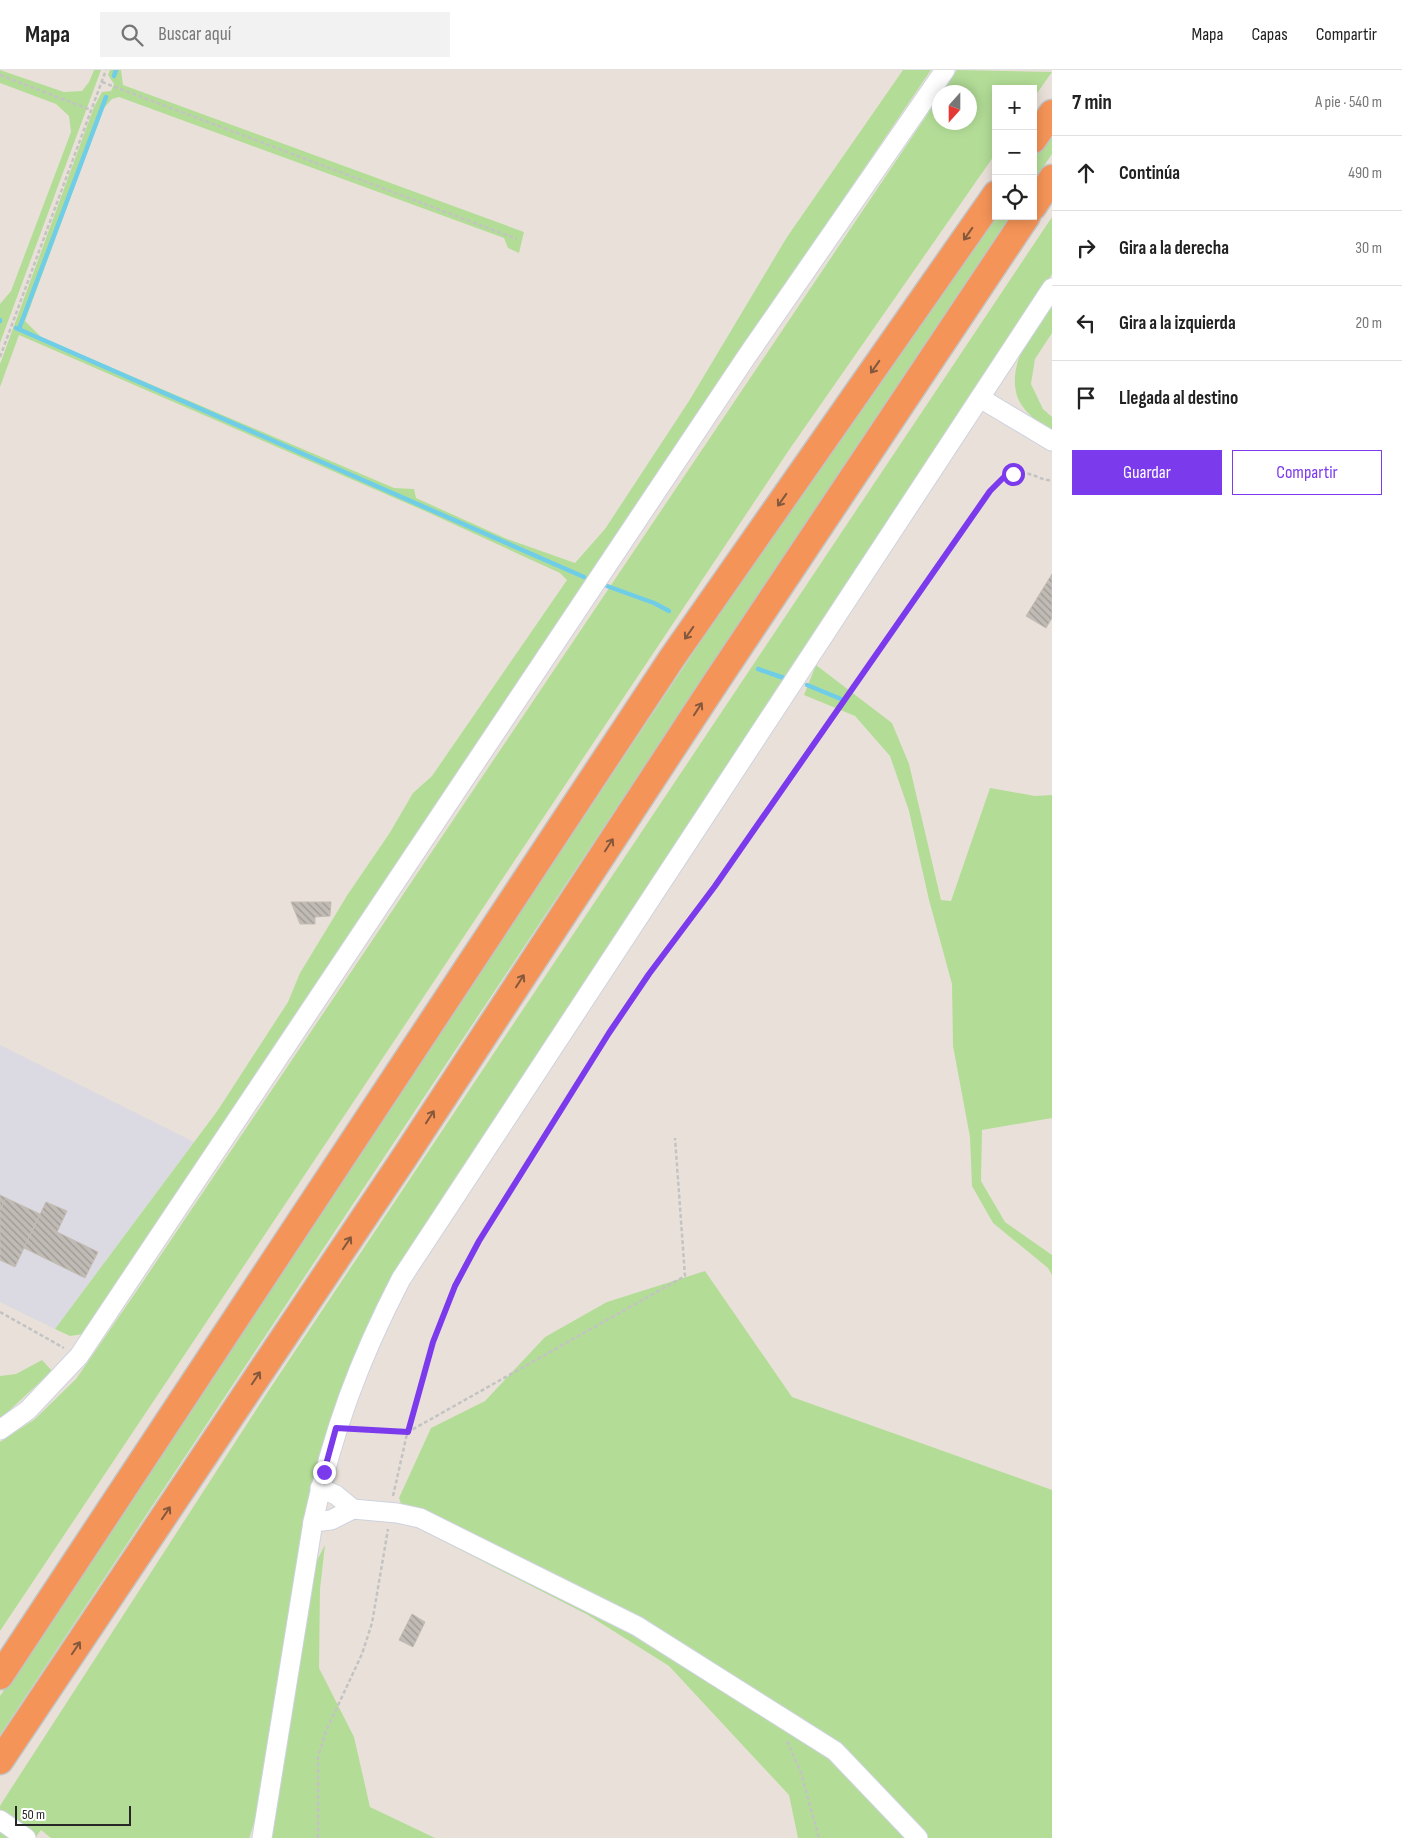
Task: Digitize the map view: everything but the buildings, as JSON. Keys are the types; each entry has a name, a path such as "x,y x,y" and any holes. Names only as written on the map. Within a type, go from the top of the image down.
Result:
{"highway":[{"path":"1037,134 1052,113"},
{"path":"1037,201 1052,178"},
{"path":"0,1676 672,658 992,200"},
{"path":"0,1761 404,1158 708,693 1024,220"},
{"path":"0,1782 60,1671"}],"street":[{"path":"0,1430 28,1410 79,1356 747,356 944,70"},
{"path":"261,1837 320,1488 336,1428 374,1330 401,1279 1052,288"},
{"path":"980,398 1052,441"},
{"path":"320,1488 336,1495 353,1509"},
{"path":"313,1522 331,1520 353,1509 420,1518 637,1626 835,1751 918,1838"},
{"path":"0,1820 26,1838"}],"path":[{"path":"0,357 106,70"},
{"path":"0,75 92,110"},
{"path":"102,82 517,239"},
{"path":"318,1838 318,1757 326,1731 362,1654 372,1623 395,1486 433,1342 455,1286 479,1241 609,1033 715,886 990,491 1004,477 1013,474 1028,473 1052,480"},
{"path":"336,1428 408,1432 685,1276 675,1138"},
{"path":"0,1312 79,1356"},
{"path":"776,1714 801,1773 819,1838"}],"shaded area":[{"path":"0,1045 194,1142 55,1329 0,1302"}],"green space":[{"path":"0,70 64,92 82,91 89,82 94,70 101,70 0,343 0,304 11,291 71,132 69,116 56,104 0,83"},
{"path":"110,70 121,70 123,85 524,232 519,253 508,248 504,238 119,97 112,99 103,109 25,321 42,338 394,488 414,489 416,498 507,539 575,563 605,529 689,401 787,237 903,70 931,70 657,473 83,1334 70,1336 55,1329 218,1110 288,1002 300,973 413,793 432,776 567,580 560,573 427,512 19,335 0,387 0,364 94,107 102,92 111,91 114,84 108,75"},
{"path":"957,70 1052,72 1037,93 1037,85 992,85 992,159 789,450 0,1631 0,1442 35,1419 76,1379 932,107 932,130 977,130 977,85 947,85"},
{"path":"1052,128 1052,154 1037,176 1037,175 1037,149"},
{"path":"1052,217 1052,274 451,1184 400,1264 361,1339 333,1413 315,1476 259,1806 249,1838 51,1838 41,1830 35,1838 0,1838 0,1806 3,1801 267,1393"},
{"path":"993,220 1007,220 0,1735 0,1696 806,483"},
{"path":"1052,304 1052,333 1035,359 1031,384 1043,409 1052,417 1052,433 1032,417 1019,402 1015,383 1019,358 1024,347 1030,335"},
{"path":"816,665 892,723 909,764 941,900 951,901 990,788 1035,796 1052,795 1052,1118 982,1130 981,1181 1005,1222 1052,1255 1052,1275 1048,1268 993,1223 972,1186 970,1137 953,1046 952,984 929,900 909,811 890,756 855,716 804,695"},
{"path":"705,1271 792,1397 1052,1490 1052,1838 798,1838 789,1795 669,1666 588,1615 408,1523 399,1498 431,1428 485,1401 545,1337 607,1302"},
{"path":"42,1360 52,1371 0,1419 0,1376 16,1374"},
{"path":"325,1545 320,1589 319,1668 354,1737 370,1807 435,1838 269,1838 284,1763 315,1564"}],"waterway":[{"path":"114,76 116,70"},
{"path":"19,329 106,97"},
{"path":"16,328 584,577"},
{"path":"607,586 654,603 669,611"},
{"path":"758,669 784,678"},
{"path":"807,685 841,699"}],"route":[{"path":"324,1472 336,1428 408,1432 433,1342 455,1286 479,1241 609,1033 649,974 715,886 990,491 1004,477 1013,474"}]}
